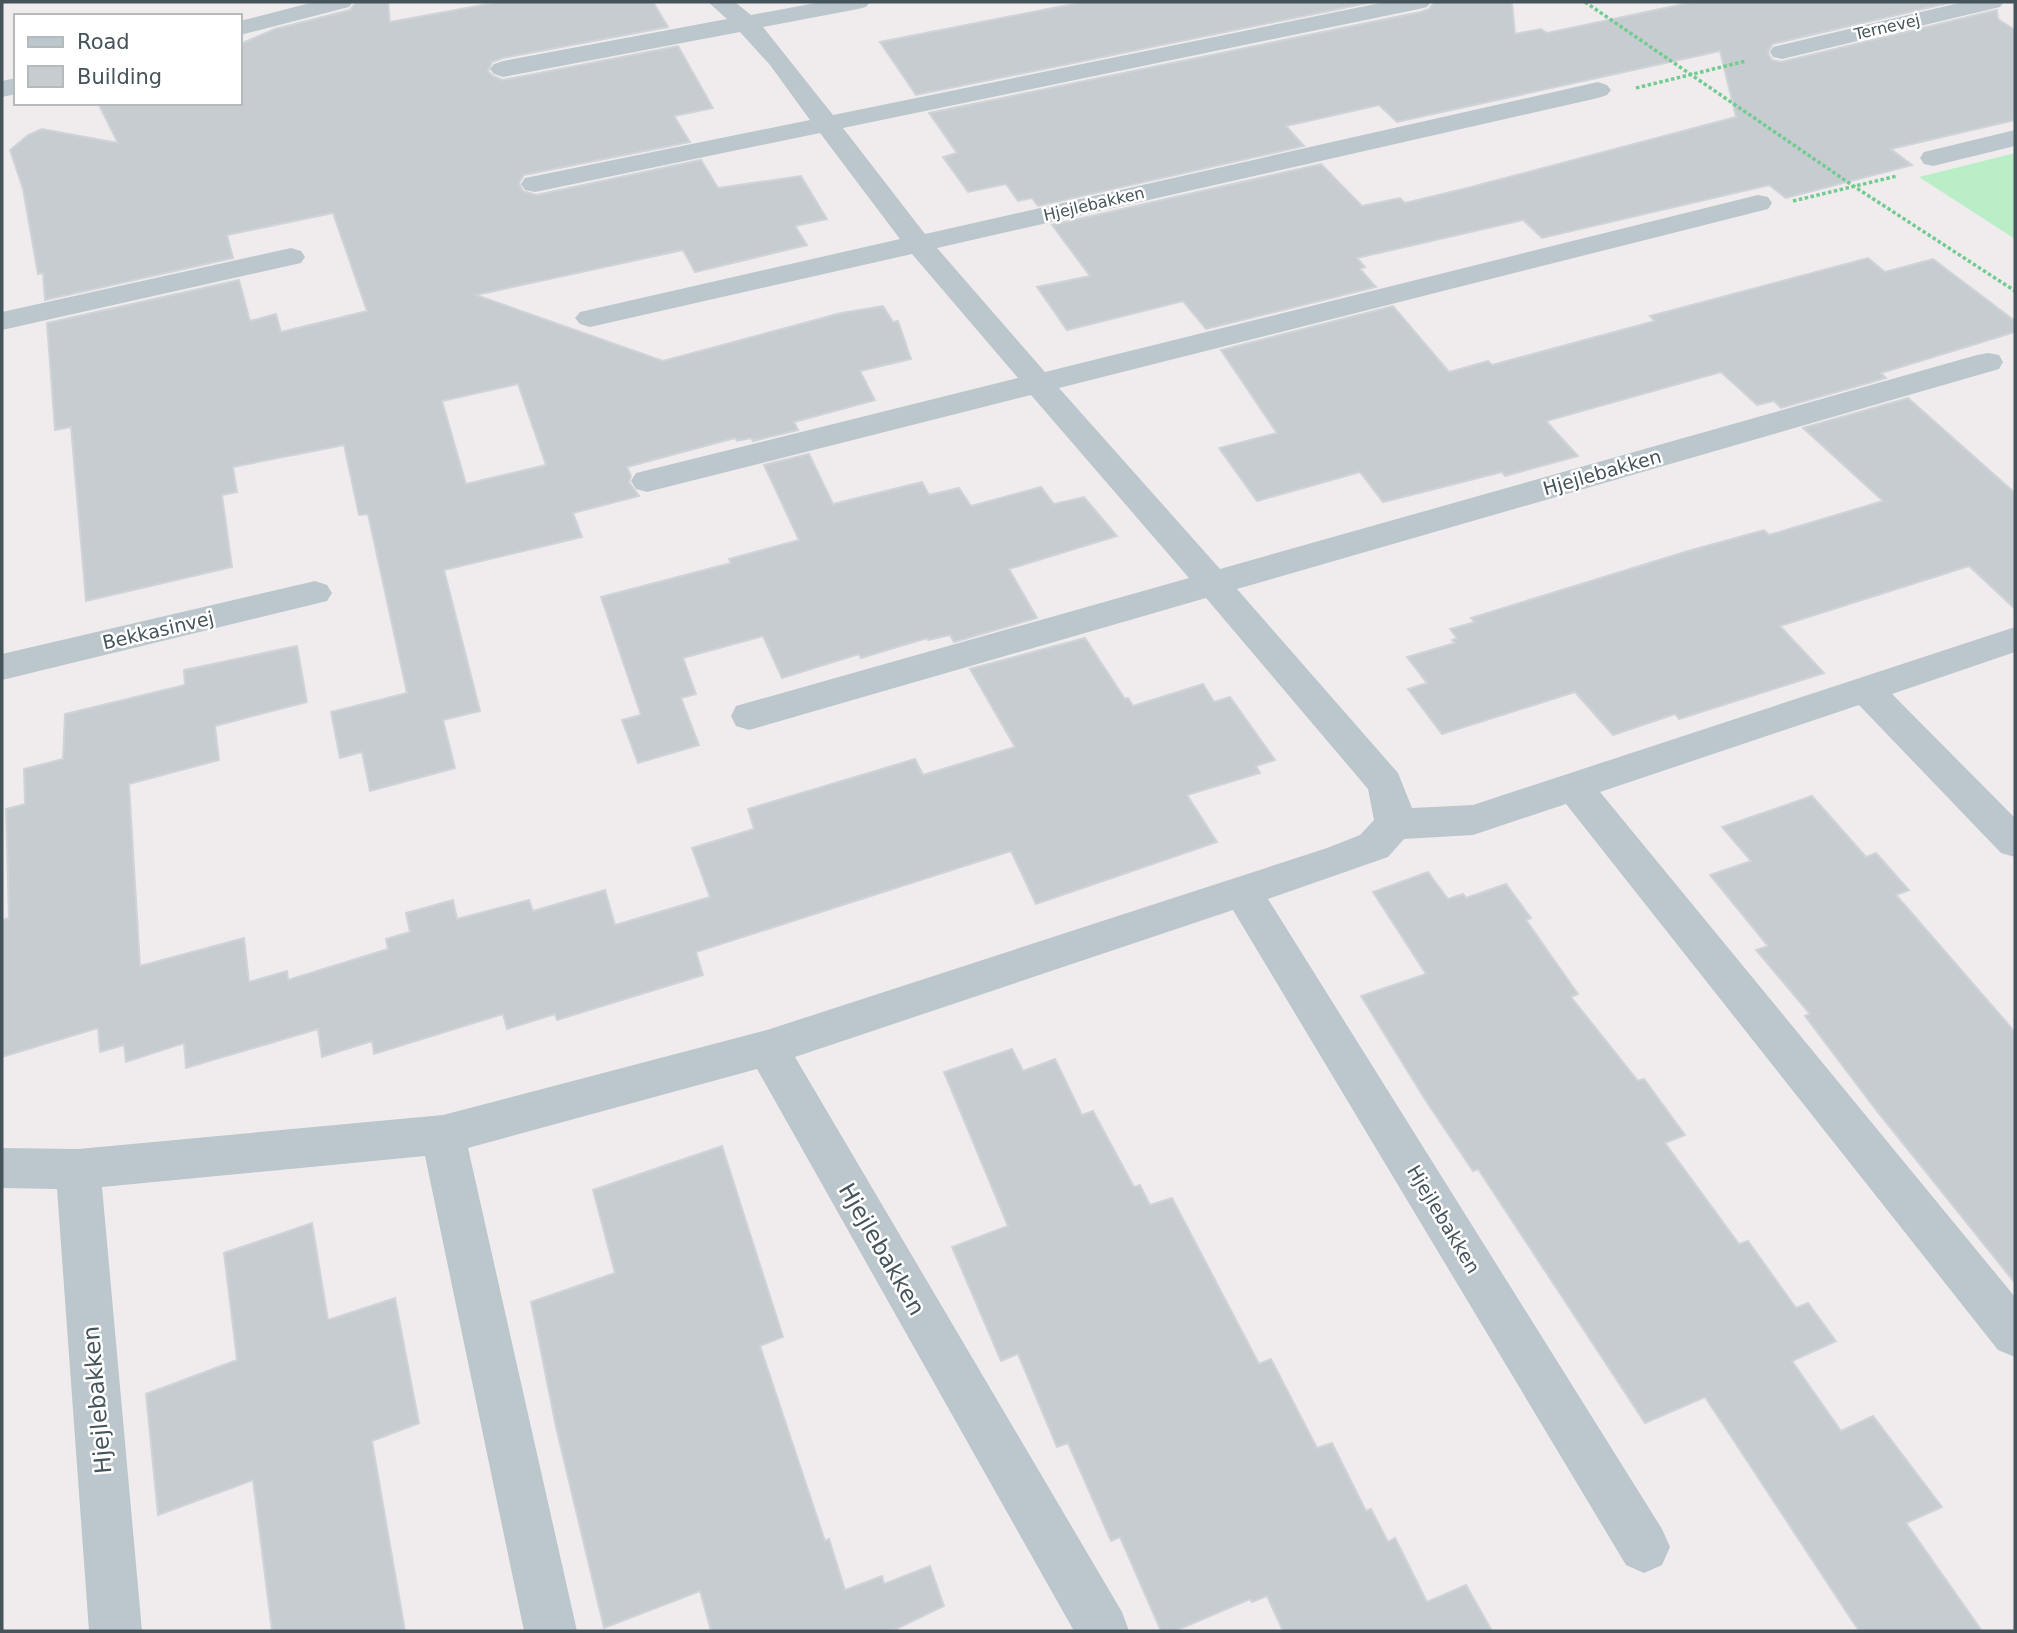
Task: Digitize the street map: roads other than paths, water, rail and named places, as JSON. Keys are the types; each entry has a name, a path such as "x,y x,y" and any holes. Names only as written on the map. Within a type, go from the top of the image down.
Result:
{"street":[{"path":"242,27 308,6 341,2"},
{"path":"503,69 735,12 858,2"},
{"path":"535,184 1419,2"},
{"name":"Ternevej","path":"1782,52 1992,2"},
{"path":"735,12 791,72 825,124 919,244 1215,583 1385,783 1392,804 1394,824"},
{"name":"Hjejlebakken","path":"590,318 1598,90"},
{"path":"1933,158 2015,138"},
{"path":"647,481 1758,202"},
{"path":"2,321 291,257"},
{"name":"Hjejlebakken","path":"749,716 1988,362"},
{"name":"Bekkasinvej","path":"2,667 315,593"},
{"path":"2,1168 78,1169 443,1135 767,1048 1243,892 1374,846 1394,824 1473,820 2015,639"},
{"path":"1864,689 2015,842"},
{"path":"1573,786 2015,1334"},
{"name":"Hjejlebakken","path":"1243,892 1644,1547"},
{"name":"Hjejlebakken","path":"767,1048 1103,1631"},
{"path":"443,1135 551,1631"},
{"name":"Hjejlebakken","path":"78,1169 116,1631"}]}
